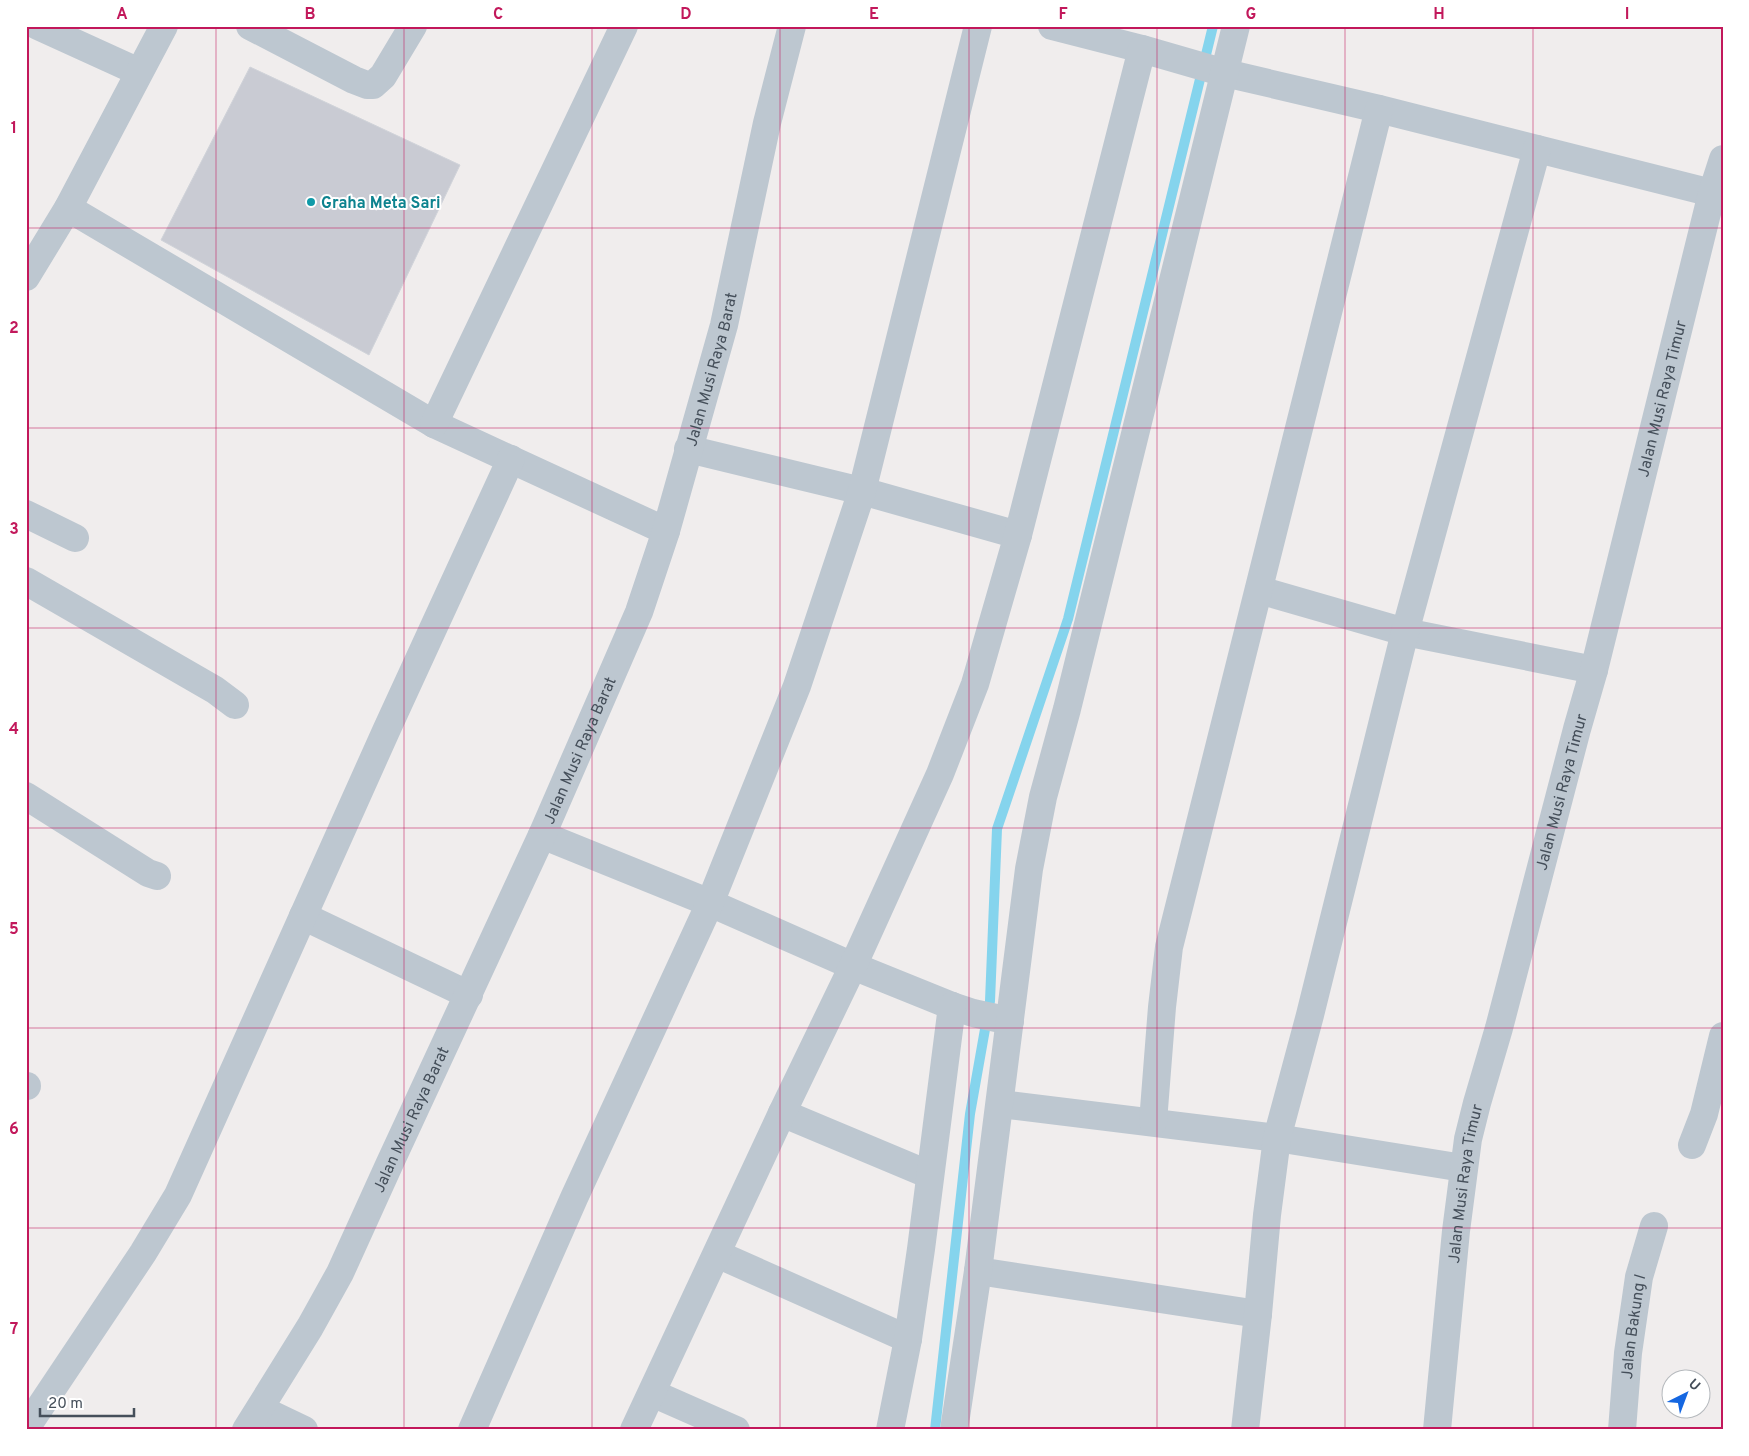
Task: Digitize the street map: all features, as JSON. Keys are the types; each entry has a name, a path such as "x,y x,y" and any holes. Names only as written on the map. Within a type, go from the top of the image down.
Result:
{"street":[{"path":"38,26 139,72"},
{"path":"26,277 68,208 164,26"},
{"path":"250,26 354,80 367,84 373,84 380,80 413,26"},
{"path":"434,424 624,26"},
{"name":"Jalan Musi Raya Barat","path":"253,1420 310,1327 340,1273 542,835 639,612 666,531 724,325 767,123 792,26"},
{"path":"472,1430 574,1198 710,903 797,686 862,491 978,26"},
{"path":"1052,26 1221,72 1379,109 1712,193"},
{"path":"890,1430 908,1339 930,1175 1029,869 1043,797 1072,690 1221,72 1236,26"},
{"path":"634,1430 853,966 955,737 975,684 1018,535 1142,49"},
{"path":"1153,1122 1162,1007 1169,948 1379,109"},
{"path":"1245,1430 1267,1215 1277,1138 1310,1014 1405,632 1537,149"},
{"name":"Jalan Musi Raya Timur","path":"1436,1430 1463,1168 1477,1103 1499,1028 1577,728 1594,670 1712,193 1723,159"},
{"path":"68,208 434,424 666,531"},
{"path":"688,449 862,491 1018,535"},
{"path":"26,1428 143,1254 178,1195 511,460"},
{"path":"26,514 75,538"},
{"path":"26,581 227,697 235,705"},
{"path":"1259,590 1405,632 1594,670"},
{"path":"26,796 157,876"},
{"path":"542,835 710,903 853,966 982,1015"},
{"path":"303,916 469,995"},
{"path":"954,1430 978,1271 1000,1104 982,1015"},
{"path":"1692,1145 1717,1083 1723,1036"},
{"path":"1000,1104 1277,1138 1463,1168"},
{"path":"782,1113 930,1175"},
{"name":"Jalan Bakung I","path":"1622,1430 1628,1353 1639,1278 1654,1226"},
{"path":"717,1254 908,1339"},
{"path":"978,1271 1258,1314"},
{"path":"652,1392 736,1430"},
{"path":"253,1420 304,1430"}],"building":[{"name":"Graha Meta Sari","path":"250,67 460,165 369,355 161,240"}],"waterway":[{"path":"935,1430 970,1114 990,1001 997,829 1068,619 1213,26"}],"place":[{"name":"Graha Meta Sari","path":"311,202"}]}
